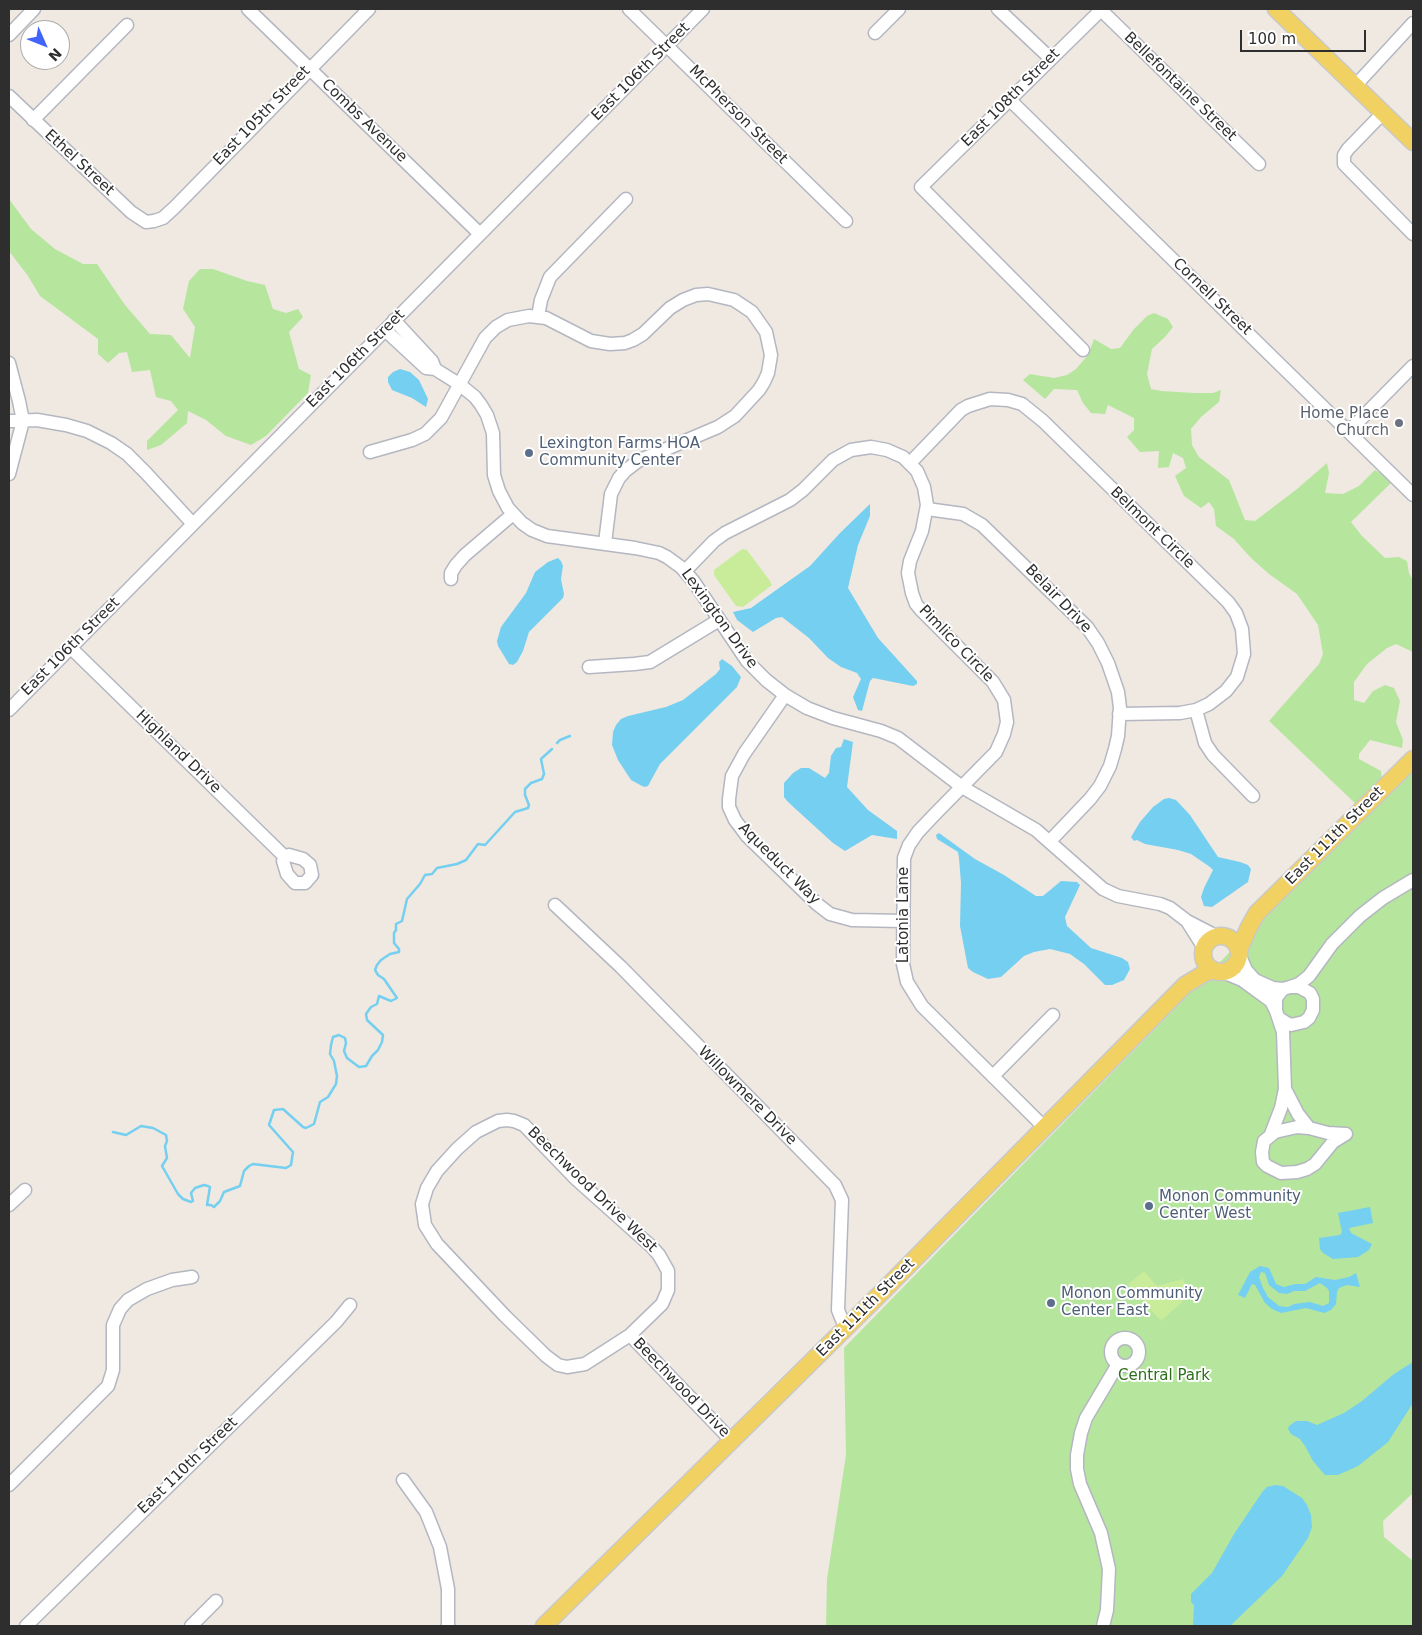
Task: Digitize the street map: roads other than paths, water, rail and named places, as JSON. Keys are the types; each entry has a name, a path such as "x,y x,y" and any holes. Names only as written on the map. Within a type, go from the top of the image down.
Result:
{"main road":[{"path":"1276,9 1413,142"},
{"name":"East 111th Street","path":"1220,936 1232,932 1257,913 1413,759"},
{"name":"East 111th Street","path":"1239,952 1257,913"},
{"path":"1220,936 1234,940 1239,952 1238,962 1234,966 1219,971 1207,965 1203,951 1207,942 1220,936"},
{"name":"East 111th Street","path":"1185,985 1203,951"},
{"name":"East 111th Street","path":"544,1626 848,1326 1185,985 1205,973 1219,971"}],"street":[{"path":"9,35 34,9"},
{"name":"Combs Avenue","path":"248,9 480,234"},
{"name":"East 105th Street","path":"154,221 163,218 175,207 368,9"},
{"name":"McPherson Street","path":"629,9 846,221"},
{"name":"East 106th Street","path":"9,710 703,9"},
{"path":"875,32 899,9"},
{"path":"998,9 1051,59"},
{"name":"East 108th Street","path":"1083,350 921,187 1101,9"},
{"name":"Bellefontaine Street","path":"1101,9 1259,164"},
{"path":"1356,85 1413,23"},
{"path":"33,120 127,25"},
{"name":"Ethel Street","path":"9,96 131,212 146,222 154,221"},
{"name":"Cornell Street","path":"1010,100 1413,495"},
{"path":"1383,113 1348,149 1344,158 1344,164 1413,234"},
{"path":"538,316 545,286 550,277 626,199"},
{"path":"370,452 412,440 425,434 441,418 485,338 490,332 508,320 538,316 555,321 591,341 610,344 625,343 642,334 670,308 683,300 696,295 708,294 734,300 748,308 762,324 769,339 770,364 764,382 759,390 734,416 709,432 638,461 618,478 611,494 605,543"},
{"name":"Lexington Drive","path":"394,320 432,361 435,369"},
{"name":"Lexington Drive","path":"385,330 426,368 435,369 475,397 487,415 493,433 494,475 504,504 512,514 532,530 547,536 605,543 659,553 673,561 694,582 747,661 785,695 807,708 833,718 882,731 898,738 962,788 1026,824 1050,841 1104,890 1118,896 1160,904 1187,921 1220,936"},
{"path":"9,363 22,421 9,474"},
{"path":"1349,432 1413,366"},
{"name":"Belmont Circle","path":"910,463 961,410 977,402 990,399 1008,400 1022,404 1034,413 1228,602 1236,613 1242,629 1244,654 1240,668 1226,692 1209,704 1196,710 1180,713 1120,714"},
{"path":"9,421 45,422 75,427 94,434 116,446 146,472 193,524"},
{"name":"Pimlico Circle","path":"685,571 714,541 725,533 790,500 833,460 846,452 862,448 879,448 894,452 910,463 921,478 927,509 908,573 916,604 994,682 1004,700 1006,722 1004,734 996,752 962,788"},
{"name":"Belair Drive","path":"927,509 963,514 977,521 1087,628 1108,662 1118,692 1120,714 1115,749 1100,786 1050,841"},
{"path":"451,579 456,565 465,555 512,514"},
{"path":"589,667 650,662 719,620"},
{"name":"Highland Drive","path":"71,648 285,857"},
{"name":"Aqueduct Way","path":"785,695 744,754 732,776 728,799 735,820 747,836 816,904 830,914 852,920 903,921"},
{"path":"1196,710 1201,731 1213,755 1253,796"},
{"name":"Latonia Lane","path":"962,788 918,832 904,858 902,964 907,982 916,999 930,1016 1045,1128"},
{"path":"1271,1134 1288,1128 1311,1128 1328,1133 1346,1134 1333,1142 1315,1164 1297,1172 1281,1173 1263,1162 1264,1141 1271,1134 1281,1108 1285,1089 1283,1032 1276,998 1287,988 1301,983 1317,966 1332,944 1353,922 1383,898 1413,880"},
{"name":"Willowmere Drive","path":"555,905 620,967 836,1185 842,1200 838,1310 842,1320 848,1326"},
{"name":"Lexington Drive","path":"1187,921 1203,951"},
{"path":"1239,952 1246,970 1256,980 1273,988 1304,989 1313,999"},
{"path":"1284,1050 1293,1034 1309,1018 1313,1010 1314,981 1317,966"},
{"path":"1219,971 1242,980 1257,990 1271,1001 1285,1022 1291,1024 1304,1022"},
{"path":"992,1076 1053,1015"},
{"path":"1285,1089 1298,1114 1321,1142 1321,1156"},
{"name":"Beechwood Drive West","path":"514,1120 524,1125 576,1179 638,1233 659,1255 668,1271 667,1296 656,1311 630,1335 585,1364 567,1367 558,1365 523,1334 436,1244 425,1225 422,1204 424,1195 437,1171 476,1132 498,1121 514,1120"},
{"path":"9,1206 25,1190"},
{"path":"9,1486 108,1386 113,1370 113,1325 120,1309 128,1300 147,1289 172,1280 192,1277"},
{"name":"East 110th Street","path":"26,1626 336,1322 350,1305"},
{"name":"Beechwood Drive","path":"630,1335 732,1441"},
{"path":"1103,1626 1107,1610 1109,1569 1101,1533 1080,1484 1077,1455 1086,1418 1118,1364"},
{"path":"403,1480 426,1512 440,1547 448,1589 448,1626"},
{"path":"191,1626 216,1601"}],"water":[{"path":"400,369 410,372 419,380 428,399 426,407 412,398 392,390 388,377"},
{"path":"870,504 870,516 858,545 848,588 878,638 917,681 917,684 913,686 873,678 870,681 862,711 858,710 853,697 861,679 857,673 841,667 828,658 809,638 782,617 776,618 753,632 737,620 733,612 751,608 810,566"},
{"path":"558,558 563,566 561,579 563,598 529,632 517,662 513,665 509,664 498,646 497,641 501,627 526,593 535,572 548,562"},
{"path":"722,659 732,666 741,677 737,687 660,764 648,786 644,787 631,780 618,760 612,745 613,732 616,725 621,719 628,716 666,707 683,700 716,674 720,669 719,662"},
{"path":"844,739 853,742 847,787 868,810 897,831 897,839 872,835 845,851 833,843 784,797 784,783 793,773 801,768 809,768 825,778 829,773 831,756 836,748 841,747"},
{"path":"1164,799 1176,800 1190,815 1218,857 1240,862 1248,865 1251,869 1248,882 1212,907 1204,906 1201,897 1213,870 1210,867 1191,854 1145,844 1137,840 1134,841 1131,837 1140,822 1153,807"},
{"path":"939,833 975,859 1036,896 1043,896 1061,881 1077,882 1080,885 1065,917 1067,926 1091,948 1122,958 1128,962 1130,969 1124,980 1112,985 1105,985 1084,964 1070,954 1050,949 1024,956 1001,977 988,979 973,972 968,968 960,926 961,883 958,852 937,839 936,835"},
{"path":"1370,1207 1373,1223 1349,1228 1351,1233 1372,1244 1369,1250 1358,1257 1333,1259 1323,1253 1320,1249 1319,1238 1340,1235 1342,1232 1338,1213"},
{"path":"1260,1266 1269,1268 1276,1284 1284,1287 1305,1284 1316,1277 1335,1280 1349,1277 1356,1273 1360,1287 1347,1285 1339,1288 1336,1304 1331,1310 1324,1313 1306,1308 1281,1313 1265,1303 1255,1285 1252,1284 1245,1298 1238,1295 1250,1272","holes":["1261,1272 1265,1273 1269,1285 1279,1293 1287,1294 1294,1291 1305,1291 1320,1283 1329,1291 1329,1303 1323,1306 1310,1302 1294,1304 1288,1307 1279,1306 1268,1297 1263,1288 1259,1277"]},
{"path":"1413,1362 1413,1403 1388,1442 1358,1466 1338,1475 1325,1475 1313,1461 1300,1439 1291,1434 1288,1429 1289,1426 1296,1421 1307,1421 1317,1425 1344,1413 1362,1401 1394,1374"},
{"path":"1283,1486 1302,1498 1307,1505 1311,1515 1312,1527 1308,1538 1282,1576 1230,1626 1193,1626 1194,1605 1191,1602 1191,1594 1212,1573 1234,1534 1263,1491 1267,1487"}],"waterway":[{"path":"557,743 570,736"},
{"path":"113,1132 126,1135 141,1126 153,1128 166,1135 167,1158 162,1166 178,1194 183,1199 191,1202 193,1201 191,1193 195,1188 204,1185 208,1186 210,1187 207,1205 214,1207 220,1201 224,1192 240,1186 244,1171 249,1166 253,1164 286,1168 291,1165 293,1152 269,1125 274,1110 283,1109 303,1127 306,1128 314,1124 320,1102 328,1097 336,1084 337,1076 334,1061 330,1054 333,1037 339,1035 345,1038 344,1051 347,1058 359,1067 366,1066 378,1050 383,1035 367,1020 366,1014 371,1007 377,1004 379,996 391,1001 397,998 384,979 375,970 381,960 390,954 399,952 394,943 394,933 396,924 402,921 407,899 425,875 432,874 437,868 466,860 478,844 485,845 515,812 528,808 525,789 531,783 542,779 544,774 541,759 552,749"}],"place":[{"name":"Home Place Church","path":"1399,423"},
{"name":"Lexington Farms HOA Community Center","path":"529,453"},
{"name":"Monon Community Center West","path":"1149,1206"},
{"name":"Monon Community Center East","path":"1051,1303"}],"park label":[{"name":"Central Park","path":"1164,1376"}]}
